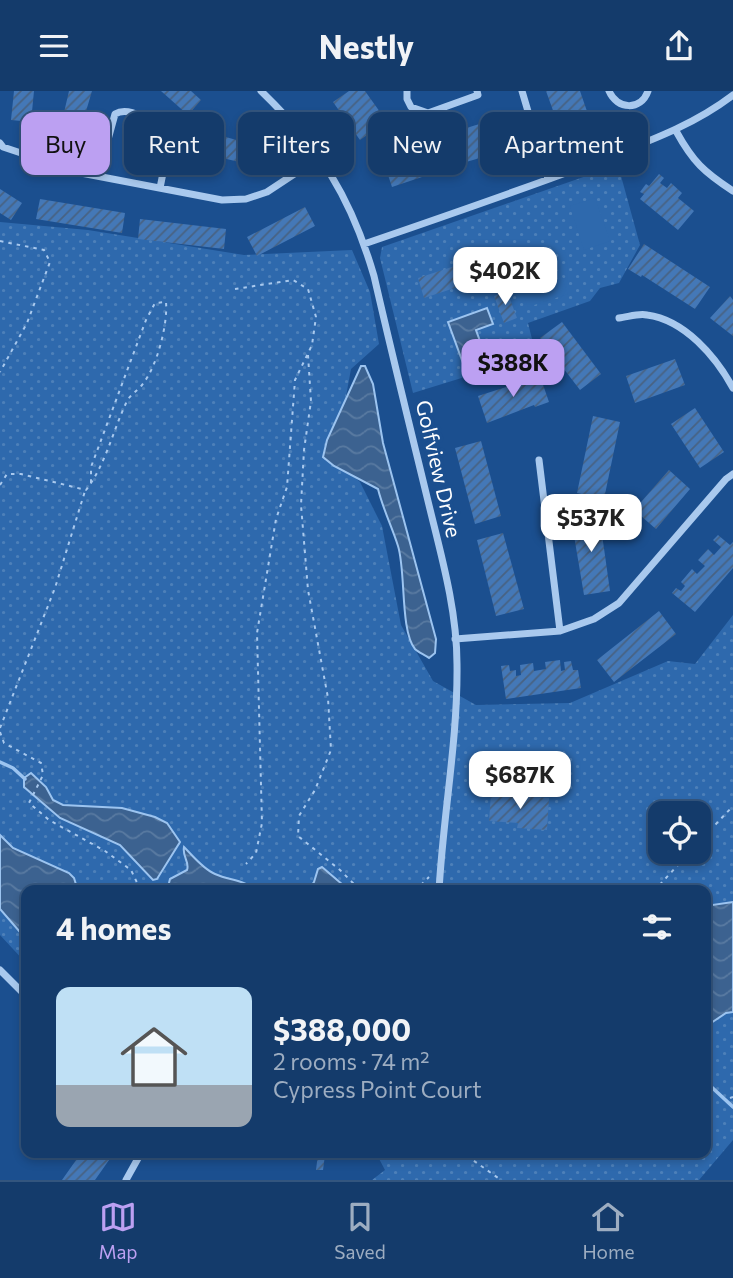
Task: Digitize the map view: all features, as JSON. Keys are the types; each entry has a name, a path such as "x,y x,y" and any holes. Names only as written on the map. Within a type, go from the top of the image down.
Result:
{"street":[{"name":"Golfview Drive","path":"261,91 284,112"},
{"path":"407,91 411,107 428,113 478,95 477,91"},
{"path":"522,91 548,179"},
{"path":"609,91 616,102 629,107 642,102 648,91"},
{"path":"364,244 676,131 715,109 733,95"},
{"path":"98,176 115,114 126,110 143,117 165,134 167,153 160,188"},
{"path":"676,131 687,153 704,172 733,191"},
{"path":"0,143 4,147 98,176 222,200 246,199 267,192 293,175"},
{"name":"Golfview Drive","path":"331,175 347,201 364,244 447,585 457,663 453,745 439,885"},
{"path":"619,318 647,314 695,338 711,354 733,389"},
{"path":"539,460 560,631"},
{"path":"455,639 560,631 594,619 619,603 733,474"},
{"path":"0,970 21,991"},
{"path":"126,1180 138,1158"}],"path":[{"path":"0,241 44,250 50,262 27,323 0,372"},
{"path":"235,289 293,281 308,289 316,317 312,345 295,380 287,487 276,519 257,633 262,823 256,853 246,864"},
{"path":"91,483 91,467 133,351 155,303 166,302 167,315 152,366 143,384 129,397 106,454 91,483 86,490 55,588 0,730 4,743 41,763 43,775 29,803 49,820 105,851 131,870 138,885"},
{"path":"307,354 311,401 304,450 301,505 307,590 328,698 331,750 315,789 299,816 298,836 353,885"},
{"path":"0,485 7,474 22,474 40,481 86,490"},
{"path":"711,829 733,806"},
{"path":"660,885 679,864"},
{"path":"421,885 432,874"},
{"path":"470,1158 500,1180"}],"shaded area":[{"path":"589,175 621,175 640,245 619,283 600,288 590,301 528,323 536,355 413,393 380,258 382,247"},
{"path":"595,198 610,241 584,250 570,206"},
{"path":"0,222 88,230 244,255 352,250 370,292 379,344 351,369 342,418 328,454 360,482 382,526 401,625 433,681 476,705 570,703 668,661 695,664 733,615 733,1140 699,1180 372,1180 385,1170 379,1158 711,1158 711,885 21,885 21,958 0,935"},
{"path":"554,251 560,269 520,283 514,264"},
{"path":"562,276 568,294 528,307 522,289"}],"water":[{"path":"487,308 493,324 476,330 485,355 463,363 448,322"},
{"path":"361,366 365,366 373,384 383,443 436,639 435,653 429,658 415,649 410,640 398,546 378,489 334,466 323,457 327,440"},
{"path":"31,773 46,787 53,800 63,805 122,808 167,823 180,842 157,879 153,880 120,845 60,818 24,787 24,778"},
{"path":"0,835 13,848 69,873 74,878 76,885 21,885 21,933 0,909"},
{"path":"184,847 211,872 249,885 168,885 170,879 187,870"},
{"path":"322,867 343,885 312,885 318,869"},
{"path":"733,902 733,1012 726,1013 711,1023 711,905"}],"building":[{"path":"14,91 34,91 32,112 21,112 21,121 11,120"},
{"path":"69,91 92,91 86,112 64,112"},
{"path":"161,91 191,91 201,100 191,112 185,112"},
{"path":"349,91 365,91 380,112 368,112 368,137 360,140 354,132 354,112 340,112 333,102"},
{"path":"546,91 580,91 587,112 554,112"},
{"path":"480,124 480,158 466,162 466,128"},
{"path":"224,137 238,140 238,162 224,158"},
{"path":"659,174 664,178 660,183 667,188 671,183 682,193 678,198 694,211 678,230 640,199 644,194 640,192 646,184 649,186"},
{"path":"388,175 428,175 392,187"},
{"path":"0,189 22,203 11,220 0,213"},
{"path":"40,199 125,213 122,233 36,219"},
{"path":"305,207 315,226 257,256 247,237"},
{"path":"140,219 226,229 224,249 138,239"},
{"path":"644,244 710,287 695,309 628,269"},
{"path":"461,264 467,284 424,298 418,278"},
{"path":"500,266 508,290 501,292 493,268"},
{"path":"507,291 517,318 504,323 494,296"},
{"path":"730,296 733,300 733,336 710,318"},
{"path":"562,322 601,374 580,390 540,338"},
{"path":"675,359 685,385 635,403 626,376"},
{"path":"540,376 549,402 487,423 478,396"},
{"path":"695,408 724,452 700,468 671,424"},
{"path":"593,416 620,422 604,499 577,493"},
{"path":"481,441 501,516 475,524 455,448"},
{"path":"669,470 690,489 656,529 634,510"},
{"path":"599,513 610,591 584,595 571,518"},
{"path":"503,533 524,609 496,616 477,540"},
{"path":"718,535 730,545 733,542 733,568 695,612 672,593 676,588 681,591 685,586 681,582 692,569 697,574 705,566 698,560 708,549 714,555 721,547 713,540"},
{"path":"659,611 676,634 614,682 597,660"},
{"path":"560,660 561,671 565,670 564,662 571,661 573,670 578,670 581,688 506,699 501,666 509,665 510,671 516,670 516,676 521,675 520,665 533,663 534,671 546,669 545,662"},
{"path":"491,794 549,798 547,830 517,828 518,823 489,821"},
{"path":"77,1158 110,1158 95,1180 62,1180"},
{"path":"318,1158 325,1158 323,1170 316,1170"}],"waterway":[{"path":"0,762 13,768 25,779"},
{"path":"711,1087 733,1107"}]}
